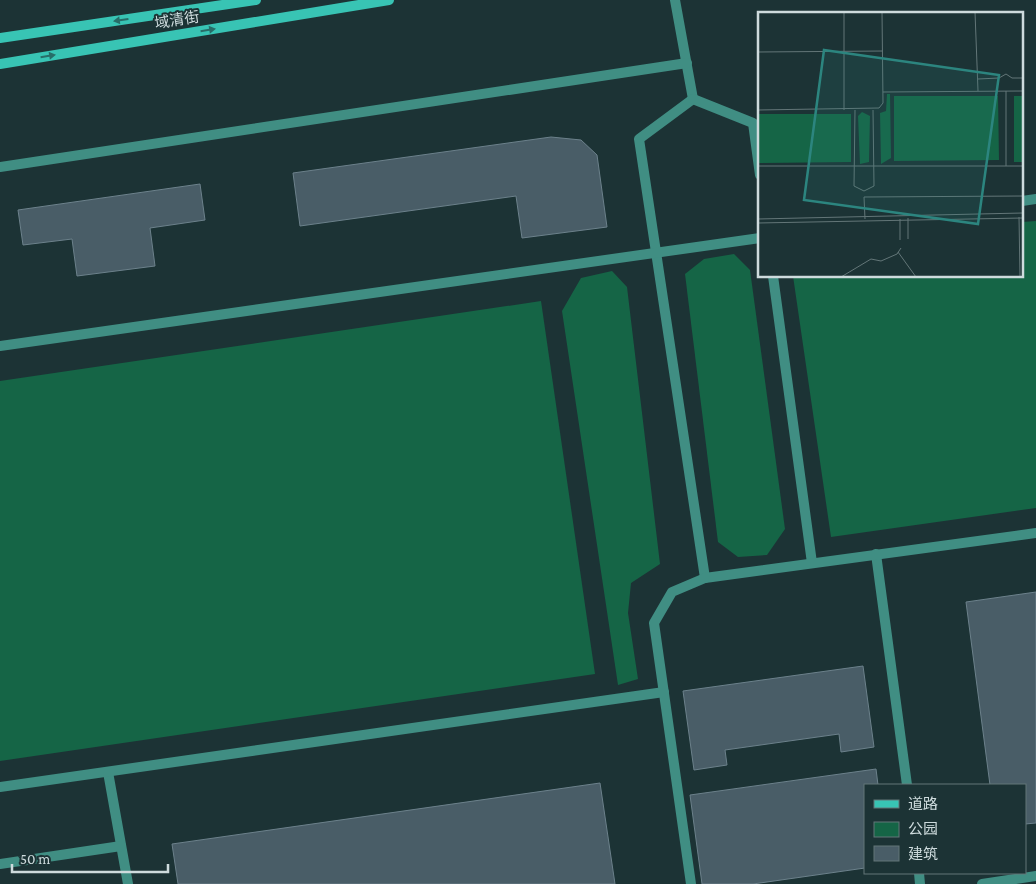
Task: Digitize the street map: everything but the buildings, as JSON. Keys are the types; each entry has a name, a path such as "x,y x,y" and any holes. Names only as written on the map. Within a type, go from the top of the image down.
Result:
{"street":[{"name":"域清街","path":"0,38 256,0"},
{"name":"域清街","path":"0,64 389,0"},
{"path":"675,0 693,98"},
{"path":"0,167 687,63"},
{"path":"693,98 753,123 758,160"},
{"path":"693,98 639,139 705,578"},
{"path":"0,346 758,238"},
{"path":"774,278 812,563"},
{"path":"691,884 654,623 672,592 705,578 1036,533"},
{"path":"876,554 907,784"},
{"path":"0,787 664,692"},
{"path":"108,772 128,884"},
{"path":"0,864 122,846"},
{"path":"982,884 1036,876"}],"green space":[{"path":"1036,221 1036,508 831,537 793,278 1024,278 1024,222"},
{"path":"734,254 750,270 785,529 767,555 738,557 718,542 685,274 704,259"},
{"path":"612,271 627,287 660,564 631,583 628,613 638,679 618,685 562,311 581,278"},
{"path":"541,301 595,674 0,761 0,381"}]}
